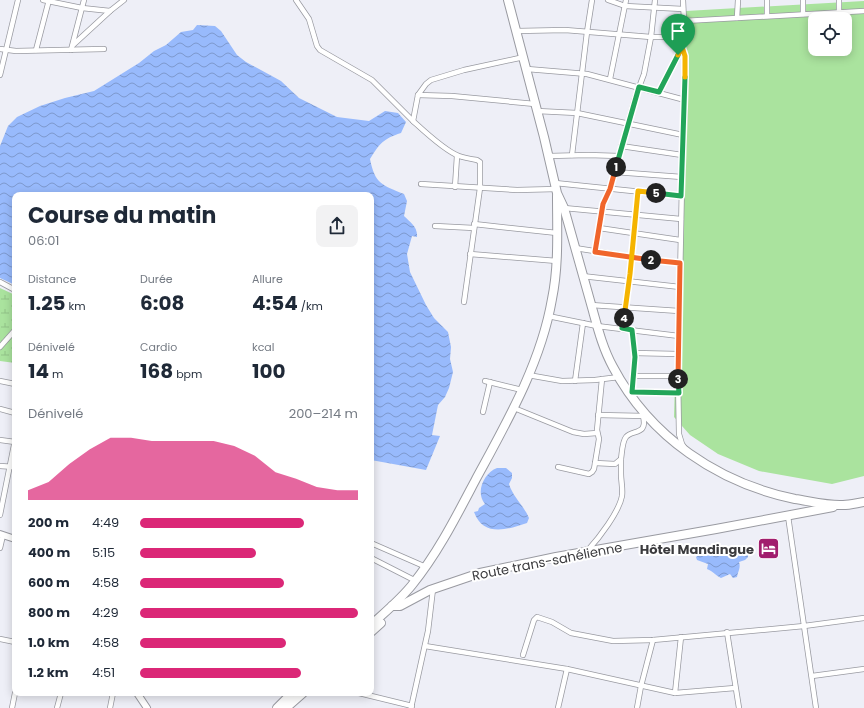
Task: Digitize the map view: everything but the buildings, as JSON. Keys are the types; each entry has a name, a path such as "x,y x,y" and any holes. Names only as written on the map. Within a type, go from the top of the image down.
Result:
{"highway":[{"path":"508,0 524,57 556,188 564,208 597,326 606,352 619,377 632,394 645,416 689,455 735,481 756,489 808,501 842,505 864,502"},
{"name":"Route trans-sahélienne","path":"374,629 395,606 426,567 457,514 514,408 522,390 540,345 552,298 557,262 556,188"},
{"name":"Route trans-sahélienne","path":"374,623 395,606 433,589 480,573 556,557 842,505"},
{"path":"276,708 289,696"},
{"path":"286,708 300,696"}],"street":[{"path":"0,75 18,0"},
{"path":"43,0 82,8 110,11"},
{"path":"72,48 84,0"},
{"path":"72,48 110,11 124,0"},
{"path":"296,0 309,18 317,46 320,50 371,78 429,136 457,156 480,161 480,188 464,302"},
{"path":"572,155 592,0"},
{"path":"608,0 625,6 683,9"},
{"path":"610,79 626,0"},
{"path":"595,252 604,200 610,189 621,146 644,74 651,37 655,0"},
{"path":"659,92 682,47 684,21 683,0"},
{"path":"737,18 738,0"},
{"path":"767,0 767,16"},
{"path":"803,0 803,14"},
{"path":"839,0 840,12 864,11"},
{"path":"36,50 49,1"},
{"path":"684,21 808,14"},
{"path":"517,31 552,30 683,38"},
{"path":"682,47 685,56 685,100 682,155 678,376 679,434 682,444 689,455"},
{"path":"0,48 16,51 72,48 104,49"},
{"path":"413,121 418,95 431,80 464,70 524,57"},
{"path":"527,69 582,73 610,79 685,100"},
{"path":"418,95 452,96 577,113 683,135"},
{"path":"621,146 682,155"},
{"path":"455,187 457,156"},
{"path":"549,156 619,156"},
{"path":"615,172 682,177"},
{"path":"421,184 524,190 556,188 610,189 681,196"},
{"path":"622,328 635,233 638,191"},
{"path":"564,208 681,219"},
{"path":"435,226 474,226 557,233"},
{"path":"599,228 680,240"},
{"path":"575,248 632,258 680,263"},
{"path":"470,254 557,262"},
{"path":"582,276 680,287"},
{"path":"0,282 12,288"},
{"path":"591,305 679,311"},
{"path":"548,316 597,326 679,336"},
{"path":"575,381 583,323"},
{"path":"632,330 634,353 632,394 679,393"},
{"path":"0,347 12,333"},
{"path":"634,353 678,354"},
{"path":"528,375 562,381 619,377"},
{"path":"634,376 678,376"},
{"path":"558,467 589,474 594,469 599,439 597,433 602,379"},
{"path":"0,381 12,383"},
{"path":"483,412 488,382 522,390"},
{"path":"514,408 573,432 584,434 597,433"},
{"path":"0,409 12,412"},
{"path":"586,552 595,543 621,500 621,459 625,438 628,435 637,433 641,430 645,416 598,415"},
{"path":"0,440 12,441"},
{"path":"595,463 615,464 621,459"},
{"path":"0,466 12,467"},
{"path":"0,515 12,471"},
{"path":"788,516 816,708"},
{"path":"0,548 1,535 12,538"},
{"path":"374,544 426,567"},
{"path":"374,560 416,581"},
{"path":"370,696 412,707 428,631 433,589"},
{"path":"523,655 534,620 537,617 552,622 570,633 601,640 613,641 653,640 804,626 864,618"},
{"path":"727,632 739,708"},
{"path":"676,693 681,637"},
{"path":"0,639 12,641"},
{"path":"637,708 653,640"},
{"path":"425,646 567,670 676,693 735,688"},
{"path":"812,676 864,669"},
{"path":"558,708 567,670"},
{"path":"12,708 14,696"},
{"path":"57,708 60,696"},
{"path":"110,708 112,696"},
{"path":"139,696 147,708"}],"green space":[{"path":"864,1 864,476 832,484 759,471 718,454 690,435 674,417 686,11"},
{"path":"0,288 12,294 12,363 0,361"}],"water":[{"path":"197,25 215,26 221,31 237,55 246,62 281,81 299,98 337,117 369,121 385,111 398,113 406,122 401,133 382,142 370,159 377,179 385,186 404,194 407,201 404,216 413,225 417,233 417,237 412,236 407,254 410,272 434,318 448,332 451,347 450,359 453,372 445,397 438,405 432,435 440,436 426,470 374,461 374,192 12,192 12,284 0,278 0,146 8,126 17,117 40,106 94,91 139,63 154,51 166,45 181,32 193,30"},
{"path":"497,468 506,468 512,473 512,478 509,484 529,518 527,523 512,528 496,530 483,525 478,520 474,512 478,511 479,508 485,504 481,494 482,483 492,470"},
{"path":"722,545 726,546 726,552 731,557 734,550 741,546 746,547 748,551 748,557 739,562 740,568 737,577 733,578 730,574 721,578 707,569 708,564 697,560 696,557 707,547"}],"place":[{"name":"Hôtel Mandingue","path":"769,549"}],"route":[{"path":"678,55 659,92 639,87 637,91 610,189 605,198 601,211 595,252 632,258 680,263 679,393 632,392 635,357 632,330 622,328 630,274 632,258 633,244 635,233 638,191 681,196 685,100 685,56 682,47 678,55"}]}
